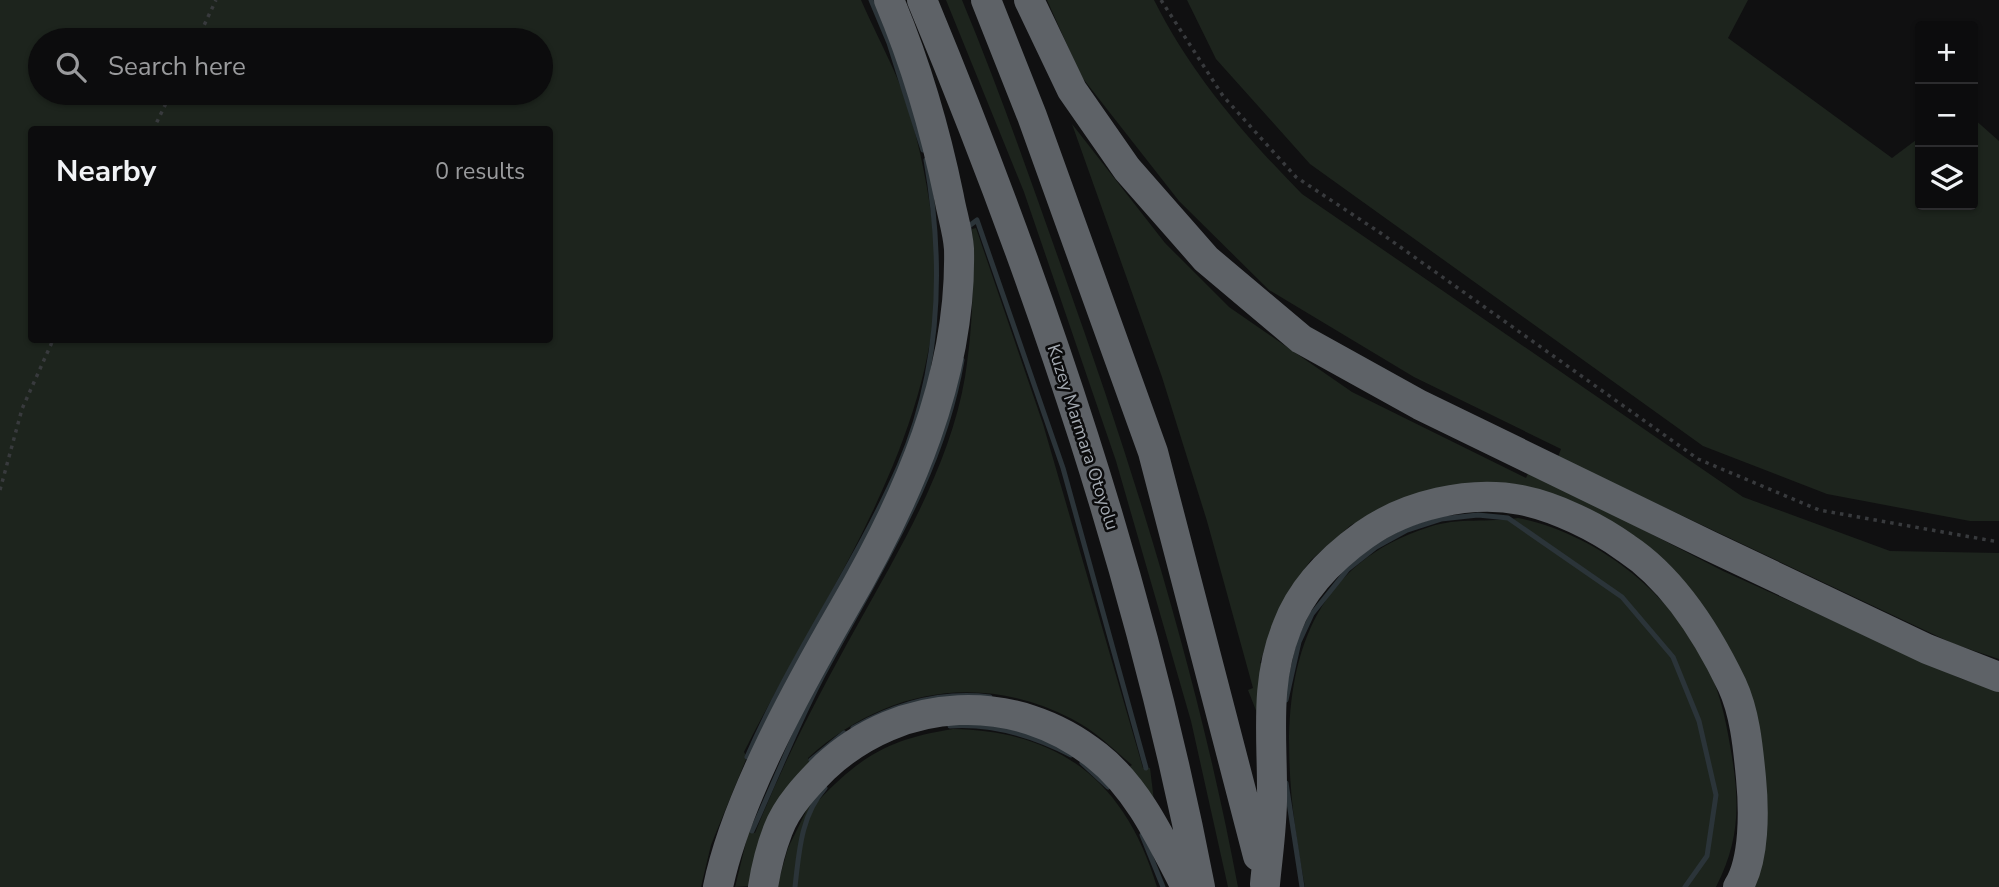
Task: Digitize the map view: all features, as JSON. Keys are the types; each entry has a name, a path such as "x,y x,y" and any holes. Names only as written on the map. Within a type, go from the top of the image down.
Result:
{"highway":[{"path":"718,887 761,768 905,491 937,405 953,332 959,248 941,156 916,64 889,0"},
{"name":"Kuzey Marmara Otoyolu","path":"922,0 1058,358 1124,566 1179,775 1200,887"},
{"path":"986,0 1153,452 1236,759 1265,885"},
{"path":"1029,0 1072,90 1127,169 1206,259 1301,339 1420,405 1686,534 1927,649 1999,677"},
{"path":"1265,885 1273,792 1270,693 1287,626 1313,582 1345,549 1382,522 1422,506 1470,498 1520,500 1569,517 1627,548 1671,589 1704,633 1733,687 1746,737 1752,833 1738,887"},
{"path":"763,887 778,828 805,786 848,745 900,720 955,709 1004,712 1051,728 1097,756 1137,800 1186,887"}],"path":[{"path":"203,28 216,0"},
{"path":"1161,0 1223,96 1296,177 1381,234 1698,459 1819,510 1999,542"},
{"path":"155,126 166,105"},
{"path":"0,490 22,410 52,343"}],"shaded area":[{"path":"0,0 861,0 907,103 925,177 936,260 930,343 915,405 893,465 836,583 744,752 747,757 711,845 701,887 0,887"},
{"path":"946,0 962,0 976,34 1028,172 1116,427 1185,655 1238,887 1228,887 1191,721 1116,461 1024,192"},
{"path":"1047,0 1154,0 1185,53 1220,103 1302,194 1743,497 1890,551 1999,553 1999,659 1954,644 1558,457 1561,449 1414,377 1269,290 1179,201 1081,76"},
{"path":"1187,0 1748,0 1728,38 1892,158 1915,141 1915,210 1978,210 1978,122 1999,141 1999,521 1970,521 1827,494 1703,446 1310,164 1216,59"},
{"path":"1072,124 1165,243 1229,307 1352,392 1526,478 1529,471 1723,571 1962,679 1999,690 1999,887 1748,887 1766,790 1698,606 1554,502 1393,504 1351,525 1311,560 1291,587 1274,620 1260,663 1268,665 1257,713 1248,690 1253,688 1207,521 1162,377"},
{"path":"976,228 1043,424 1143,768 1150,768 1154,801 1127,768 1132,765 1096,734 1072,719 1037,704 1002,695 968,692 934,695 900,703 868,716 837,735 808,758 811,763 750,886 735,887 749,830 755,833 803,727 922,505 948,442 958,410 968,358 972,303 972,229"},
{"path":"1518,518 1577,538 1630,572 1676,617 1709,670 1726,724 1737,808 1729,855 1716,887 1305,887 1290,780 1290,727 1296,675 1311,628 1337,586 1376,552 1440,524"},
{"path":"953,729 992,732 1026,740 1057,752 1084,770 1108,792 1127,819 1144,850 1157,887 777,887 788,848 813,797 818,801 863,761 894,744"}],"waterway":[{"path":"871,0 889,43 923,150"},
{"path":"747,757 783,683 882,503 913,429 931,354 935,315 935,238 926,160"},
{"path":"969,231 969,226 977,220 1063,468 1146,768"},
{"path":"752,831 811,699 884,565 923,486 939,446 962,360"},
{"path":"1286,700 1299,642 1312,614 1348,569 1376,547 1407,530 1441,519 1478,515 1508,518 1622,597 1673,657 1699,721 1716,795 1707,856 1685,887"},
{"path":"853,728 885,712 919,701 954,696 990,697"},
{"path":"950,726 982,726 1012,732 1071,755"},
{"path":"811,760 844,733"},
{"path":"1082,763 1108,787"},
{"path":"1286,783 1302,887"},
{"path":"795,887 806,822 825,788"},
{"path":"1142,835 1163,887"}]}
